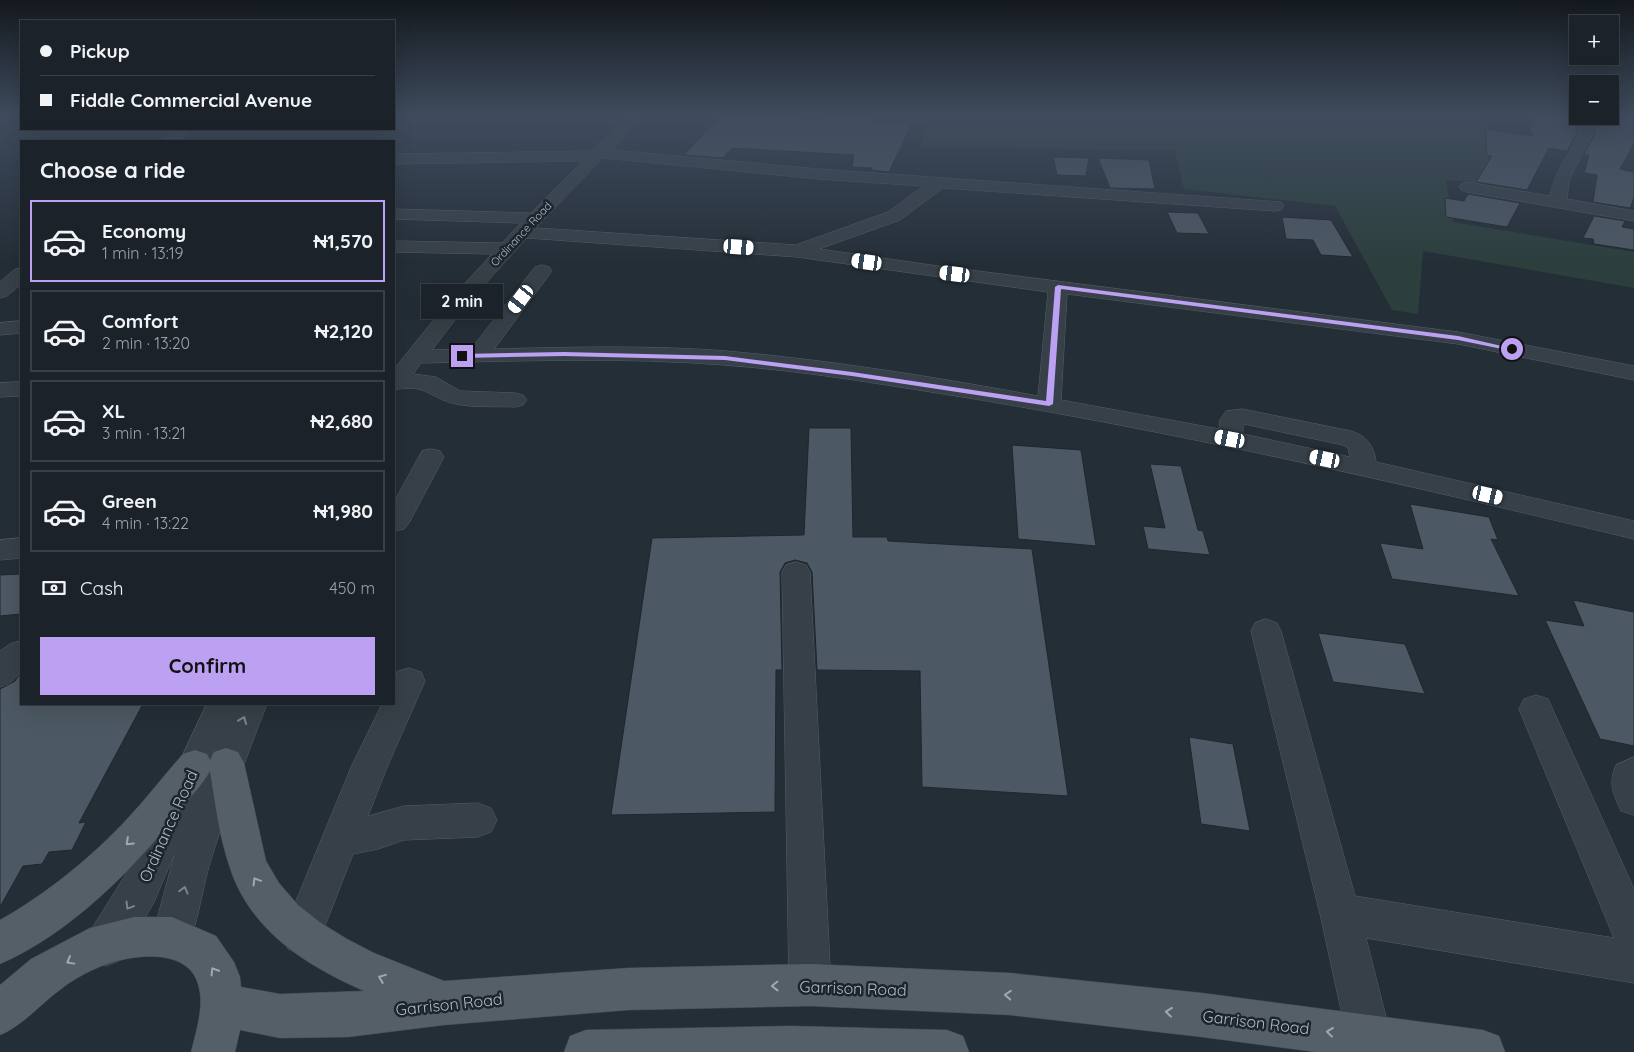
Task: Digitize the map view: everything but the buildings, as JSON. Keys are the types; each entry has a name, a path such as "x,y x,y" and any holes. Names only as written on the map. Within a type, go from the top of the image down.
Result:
{"main road":[{"path":"0,944 37,922 94,875 211,764 235,811 250,870 266,897 291,927 328,953 444,1003"},
{"path":"1,1011 46,974 90,949 134,937 172,937 201,951 219,977 222,1011 213,1052"},
{"name":"Garrison Road","path":"222,1005 280,1016 348,1016 444,1003 628,989 810,985 1010,994 1202,1015 1483,1052"},
{"path":"608,1051 791,1048 947,1052"}],"street":[{"name":"Ordinance Road","path":"395,381 461,299 528,225 588,165"},
{"path":"717,165 939,183 1275,206"},
{"path":"1558,202 1562,180 1570,165"},
{"path":"797,252 819,242 894,216 939,183"},
{"path":"1467,187 1634,216"},
{"path":"395,214 528,225 797,252 1458,338 1634,372"},
{"path":"395,246 506,249"},
{"path":"478,356 542,271"},
{"path":"0,292 20,275"},
{"path":"1049,404 1058,287"},
{"path":"0,328 20,327"},
{"path":"414,356 564,354 725,358 852,374 1049,404 1230,439 1364,466 1634,530"},
{"path":"395,381 428,382 459,398 515,400"},
{"path":"0,390 20,389"},
{"path":"395,521 399,517 431,457"},
{"path":"0,550 20,548"},
{"path":"796,572 810,985"},
{"path":"1266,631 1370,1037"},
{"path":"0,674 14,657 20,654"},
{"path":"302,935 370,765 409,681"},
{"name":"Ordinance Road","path":"172,937 189,869 224,705"},
{"name":"Ordinance Road","path":"106,945 211,764 249,705"},
{"path":"1536,709 1634,936"},
{"path":"1634,773 1629,776 1630,790 1634,799"},
{"path":"341,839 378,832 404,823 478,820"},
{"path":"1340,914 1634,962"}],"green space":[{"path":"1178,165 1488,165 1491,184 1446,180 1453,222 1634,252 1634,288 1423,251 1418,314 1392,310 1335,206 1184,189"}],"route":[{"path":"462,356 564,354 725,358 852,374 1049,404 1058,287 1458,338 1512,349"}]}
